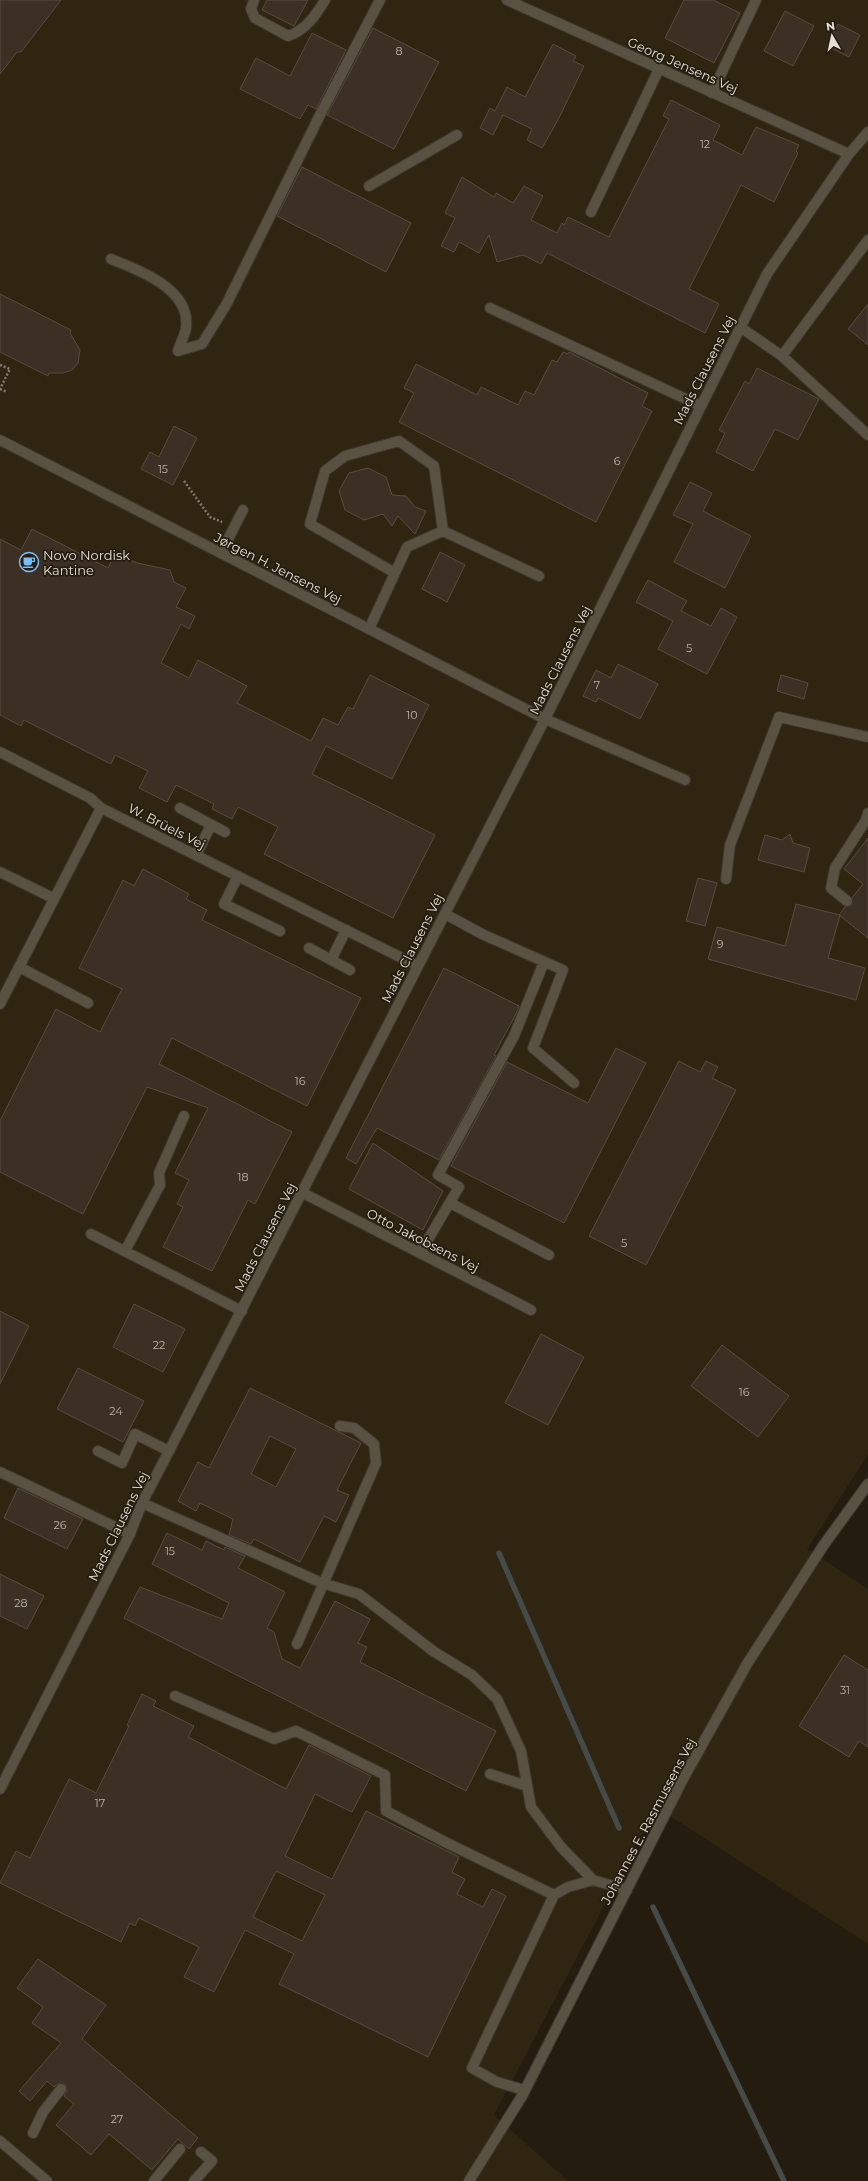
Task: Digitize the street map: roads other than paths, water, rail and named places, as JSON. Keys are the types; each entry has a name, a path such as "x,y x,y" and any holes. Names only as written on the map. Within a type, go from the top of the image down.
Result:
{"street":[{"path":"254,0 251,9 255,18 288,36 298,33 314,16 325,0"},
{"path":"111,259 143,272 174,293 185,312 186,328 178,351 202,344 226,305 321,113 380,0"},
{"name":"Georg Jensens Vej","path":"507,0 849,154"},
{"path":"712,93 756,0"},
{"path":"592,212 660,69"},
{"name":"Mads Clausens Vej","path":"0,1789 130,1534 142,1503 303,1193 545,718 767,274 849,154 868,132"},
{"path":"369,186 457,135"},
{"path":"782,356 868,240"},
{"path":"490,308 701,406"},
{"path":"740,327 782,356 868,435"},
{"name":"Jørgen H. Jensens Vej","path":"0,440 545,718 685,780"},
{"path":"395,573 310,524 325,471 345,456 399,441 434,466 442,531"},
{"path":"221,553 243,510"},
{"path":"369,629 407,548 442,531"},
{"path":"442,531 539,576"},
{"path":"726,879 730,845 780,717 868,737"},
{"name":"W. Brüels Vej","path":"0,752 90,798 101,808 418,966"},
{"path":"0,1004 53,898 101,808"},
{"path":"180,808 225,832"},
{"path":"847,901 831,888 835,868 866,820 868,813"},
{"path":"196,855 211,825"},
{"path":"0,872 53,898"},
{"path":"238,876 224,904 280,931"},
{"path":"444,914 484,935 563,970 532,1048 574,1083"},
{"path":"331,960 346,930"},
{"path":"309,948 350,970"},
{"path":"420,1253 459,1188 438,1175 514,1036 544,962"},
{"path":"19,967 88,1003"},
{"path":"125,1252 160,1185 159,1173 184,1116"},
{"name":"Otto Jakobsens Vej","path":"303,1193 532,1310"},
{"path":"450,1203 549,1255"},
{"path":"91,1234 242,1311"},
{"path":"297,1644 322,1583 376,1462 374,1444 354,1428 340,1426"},
{"path":"98,1451 122,1463 135,1434 169,1451"},
{"path":"0,1472 130,1534"},
{"name":"Johannes E. Rasmussens Vej","path":"469,2181 524,2090 682,1781 748,1664 823,1546 868,1484"},
{"path":"142,1503 322,1583 359,1594 433,1651 472,1675 497,1699 521,1751 532,1807 561,1847 593,1880 627,1890"},
{"path":"175,1696 274,1738 296,1730 385,1775 386,1810 447,1843 554,1895"},
{"path":"490,1774 528,1786"},
{"path":"524,2090 497,2082 472,2068 554,1895 568,1887 593,1880"},
{"path":"33,2133 43,2112 60,2089"},
{"path":"0,2141 47,2181"},
{"path":"154,2181 180,2149"},
{"path":"194,2181 212,2161 201,2152"}],"waterway":[{"path":"499,1553 619,1828"},
{"path":"653,1907 784,2181"}],"place":[{"name":"Novo Nordisk Kantine","path":"29,562"}]}
